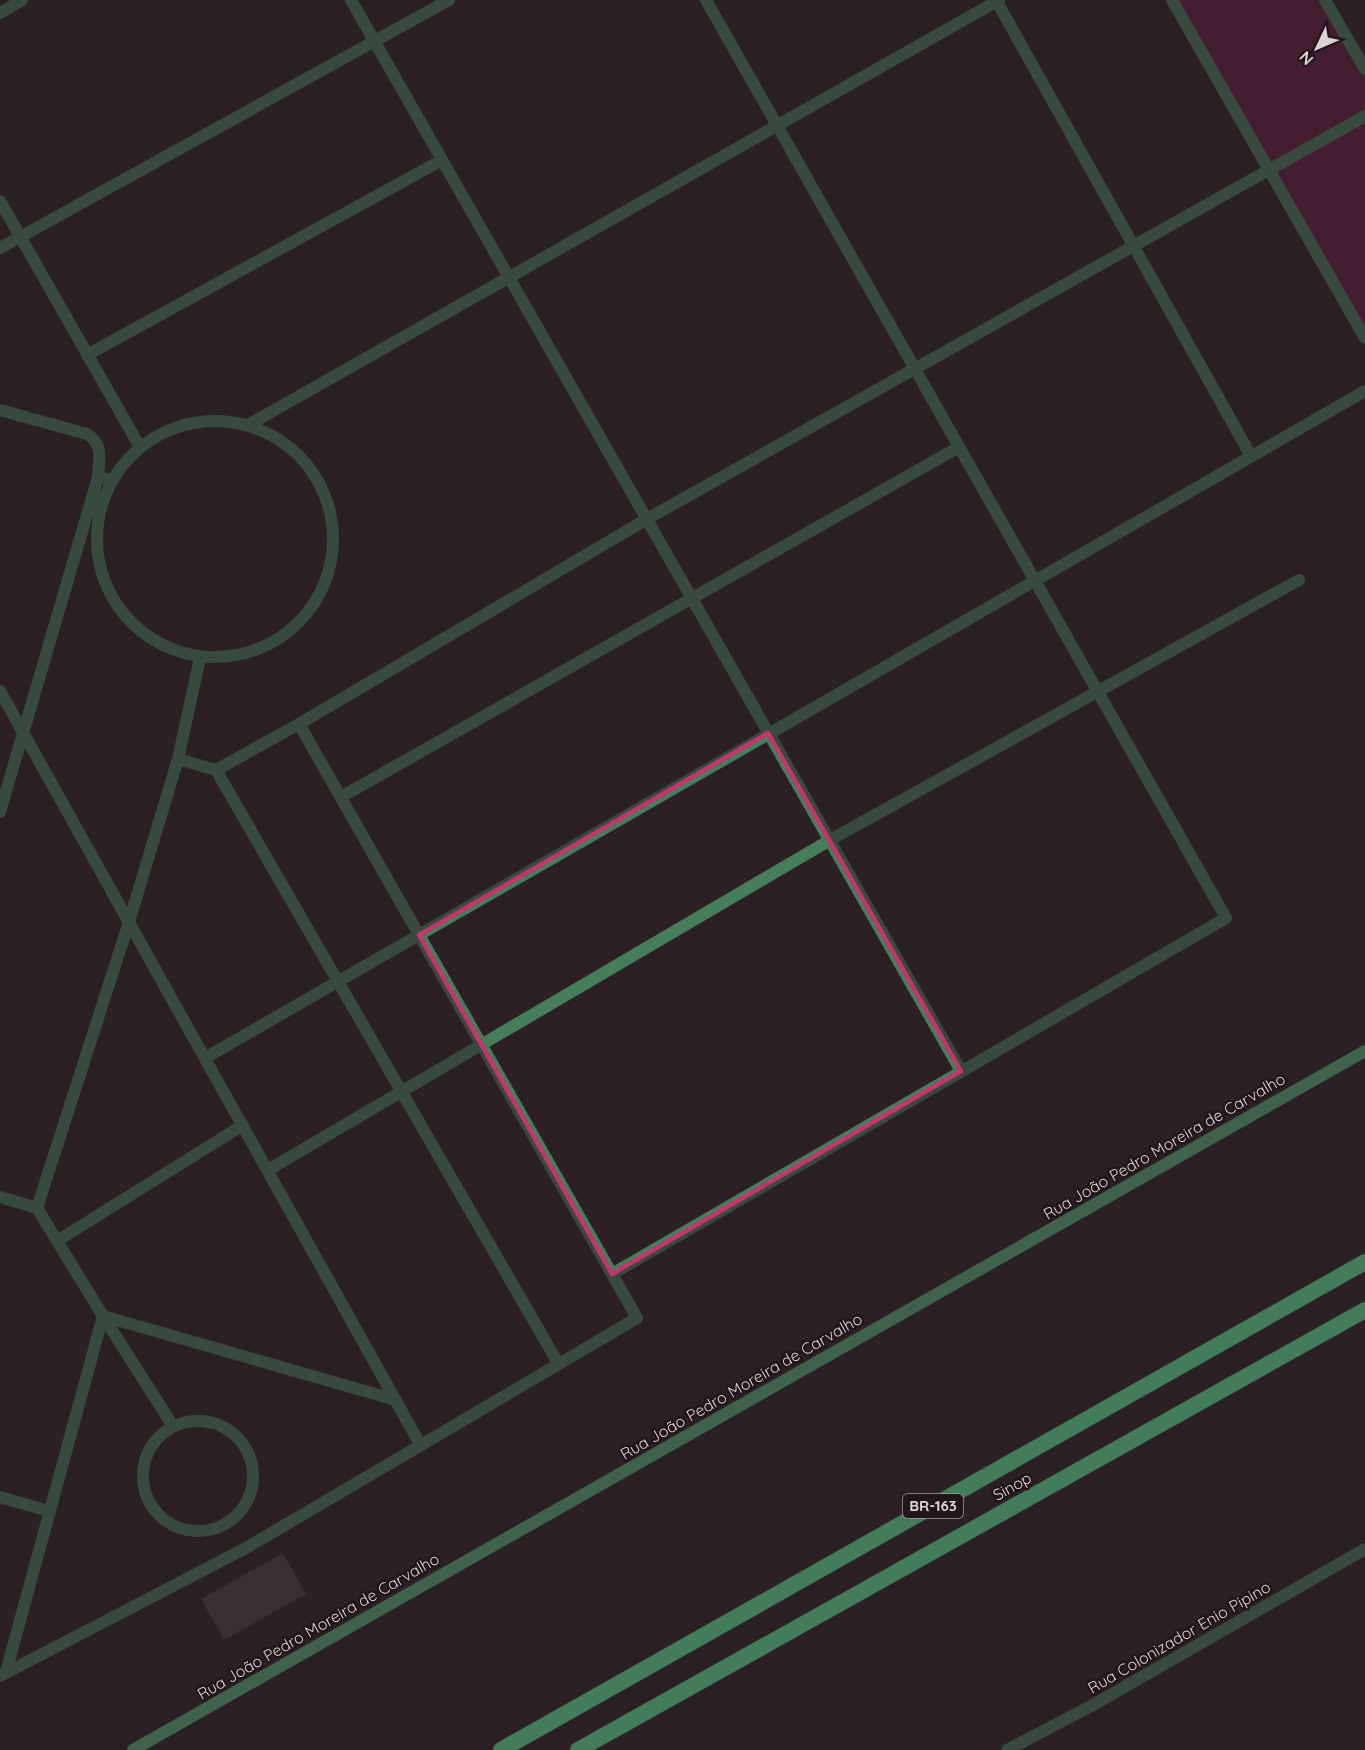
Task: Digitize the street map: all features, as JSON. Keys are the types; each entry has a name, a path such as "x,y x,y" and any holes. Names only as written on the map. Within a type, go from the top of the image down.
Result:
{"highway":[{"name":"BR-163","path":"501,1750 1365,1262"},
{"name":"Sinop","path":"578,1750 1365,1310"}],"main road":[{"name":"Rua João Pedro Moreira de Carvalho","path":"133,1750 1365,1051"}],"street":[{"path":"0,13 22,0"},
{"path":"351,0 961,1071"},
{"path":"0,248 448,0"},
{"path":"612,1274 1226,918 706,0"},
{"path":"248,425 998,0 1251,456"},
{"path":"1172,0 1365,338"},
{"path":"1325,0 1365,69"},
{"path":"216,770 299,724 647,519 1365,116"},
{"path":"87,355 442,160"},
{"path":"0,201 140,447"},
{"path":"205,1058 1365,391"},
{"path":"0,410 87,434 95,439 99,447 98,477 0,812"},
{"path":"208,420 248,425 283,442 311,470 330,505 334,544 327,583 306,617 276,642 239,656 200,658 163,646 131,624 109,592 97,555 98,516 111,480 140,447 170,429 208,420"},
{"path":"341,797 959,447"},
{"path":"98,477 111,480"},
{"path":"268,1170 830,840 1299,580"},
{"path":"37,1208 129,922 178,759 200,658"},
{"path":"0,692 420,1443"},
{"path":"3,1674 246,1548 420,1443 637,1317 299,724"},
{"path":"178,759 216,770 558,1363"},
{"path":"57,1241 243,1125"},
{"path":"0,1197 37,1208 173,1426"},
{"path":"103,1316 396,1400"},
{"path":"3,1674 103,1316"},
{"path":"206,1422 221,1426 235,1436 245,1448 252,1463 253,1480 250,1496 243,1510 230,1522 207,1531 183,1530 167,1523 155,1512 146,1497 142,1481 149,1449 173,1426 206,1422"},
{"path":"0,1497 49,1511"},
{"name":"Rua Colonizador Enio Pipino","path":"1006,1750 1093,1705 1365,1549"}],"highlighted area":[{"path":"768,733 961,1071 612,1274 419,935"}],"shaded area":[{"path":"1172,0 1325,0 1365,69 1365,338"}],"building":[{"path":"283,1553 306,1594 224,1640 201,1599"}]}
